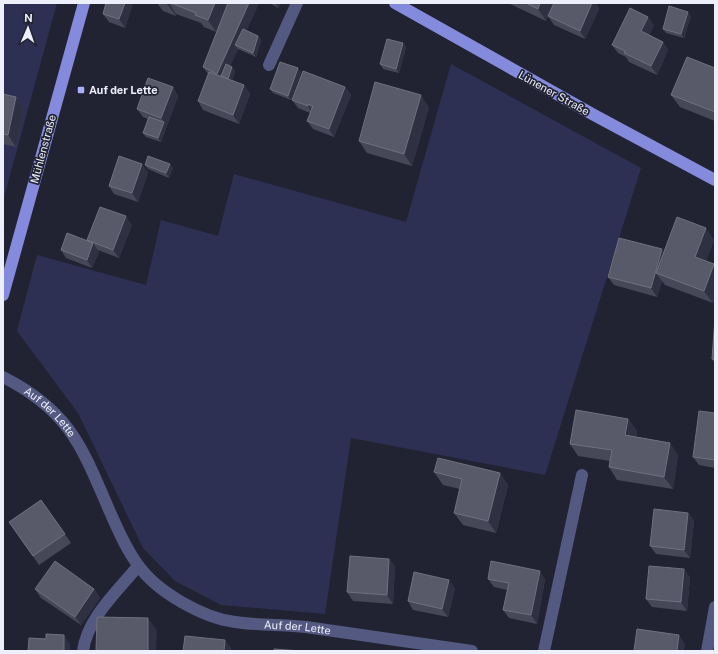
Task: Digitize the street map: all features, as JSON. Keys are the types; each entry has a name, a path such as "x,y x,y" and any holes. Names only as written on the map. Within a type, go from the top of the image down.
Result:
{"main road":[{"name":"Mühlenstraße","path":"3,295 84,3"},
{"name":"Lünener Straße","path":"394,3 594,115 715,180"}],"street":[{"path":"269,65 297,3"},
{"name":"Auf der Lette","path":"3,377 39,398 58,414 82,448 120,533 138,566 155,583 185,604 234,622 308,627 472,651"},
{"path":"544,651 582,475"},
{"path":"83,651 84,642 95,618 138,566"},
{"path":"706,651 715,607"}],"shaded area":[{"path":"3,3 57,3 3,201"},
{"path":"451,64 641,168 545,475 351,438 325,614 221,605 175,581 143,548 78,413 17,331 37,255 146,285 161,220 218,236 234,174 406,222"}],"building":[{"path":"106,3 125,3 119,19 103,14"},
{"path":"171,3 215,3 208,20 195,15 196,13"},
{"path":"228,3 249,3 217,74 203,67"},
{"path":"526,3 540,3 538,9"},
{"path":"554,3 592,3 580,31 548,16"},
{"path":"669,6 688,12 681,34 663,29"},
{"path":"630,8 648,17 641,31 663,42 651,66 624,53 625,51 612,45"},
{"path":"243,29 258,36 253,53 235,45"},
{"path":"387,39 403,43 396,69 380,64"},
{"path":"687,57 715,68 715,112 671,95"},
{"path":"280,62 298,68 288,96 270,89"},
{"path":"226,64 232,67 228,79 221,76"},
{"path":"303,71 345,87 329,129 307,121 313,106 308,104 308,106 292,100"},
{"path":"209,72 244,85 233,115 198,101"},
{"path":"148,78 173,87 161,118 137,109"},
{"path":"375,82 421,95 404,154 359,141"},
{"path":"3,94 16,97 8,135 3,134"},
{"path":"149,117 164,122 158,138 143,133"},
{"path":"119,156 142,164 132,193 109,186"},
{"path":"148,156 170,164 166,173 145,165"},
{"path":"100,207 126,216 113,250 87,240"},
{"path":"677,217 706,228 695,257 714,264 704,291 656,273"},
{"path":"67,233 93,243 87,260 61,250"},
{"path":"619,238 662,249 651,288 608,277"},
{"path":"715,318 715,360 712,359"},
{"path":"576,410 628,419 625,435 670,443 664,477 609,467 612,450 570,444"},
{"path":"699,411 715,413 715,460 693,457"},
{"path":"438,458 500,473 488,521 454,513 462,479 434,472"},
{"path":"41,500 65,534 33,556 9,522"},
{"path":"654,509 688,513 684,550 650,546"},
{"path":"350,556 389,559 387,595 347,592"},
{"path":"55,561 94,589 75,617 35,589"},
{"path":"491,561 540,571 531,615 503,610 509,583 488,579"},
{"path":"649,566 684,569 681,602 646,599"},
{"path":"414,572 449,580 442,609 408,601"},
{"path":"97,617 148,618 148,651 96,651"},
{"path":"637,629 679,635 677,651 634,651"},
{"path":"46,634 64,635 64,651 28,651 29,638 46,639"},
{"path":"185,636 225,640 224,651 183,651"},
{"path":"274,649 301,651 274,651"}],"place":[{"name":"Auf der Lette","path":"81,90"}]}
